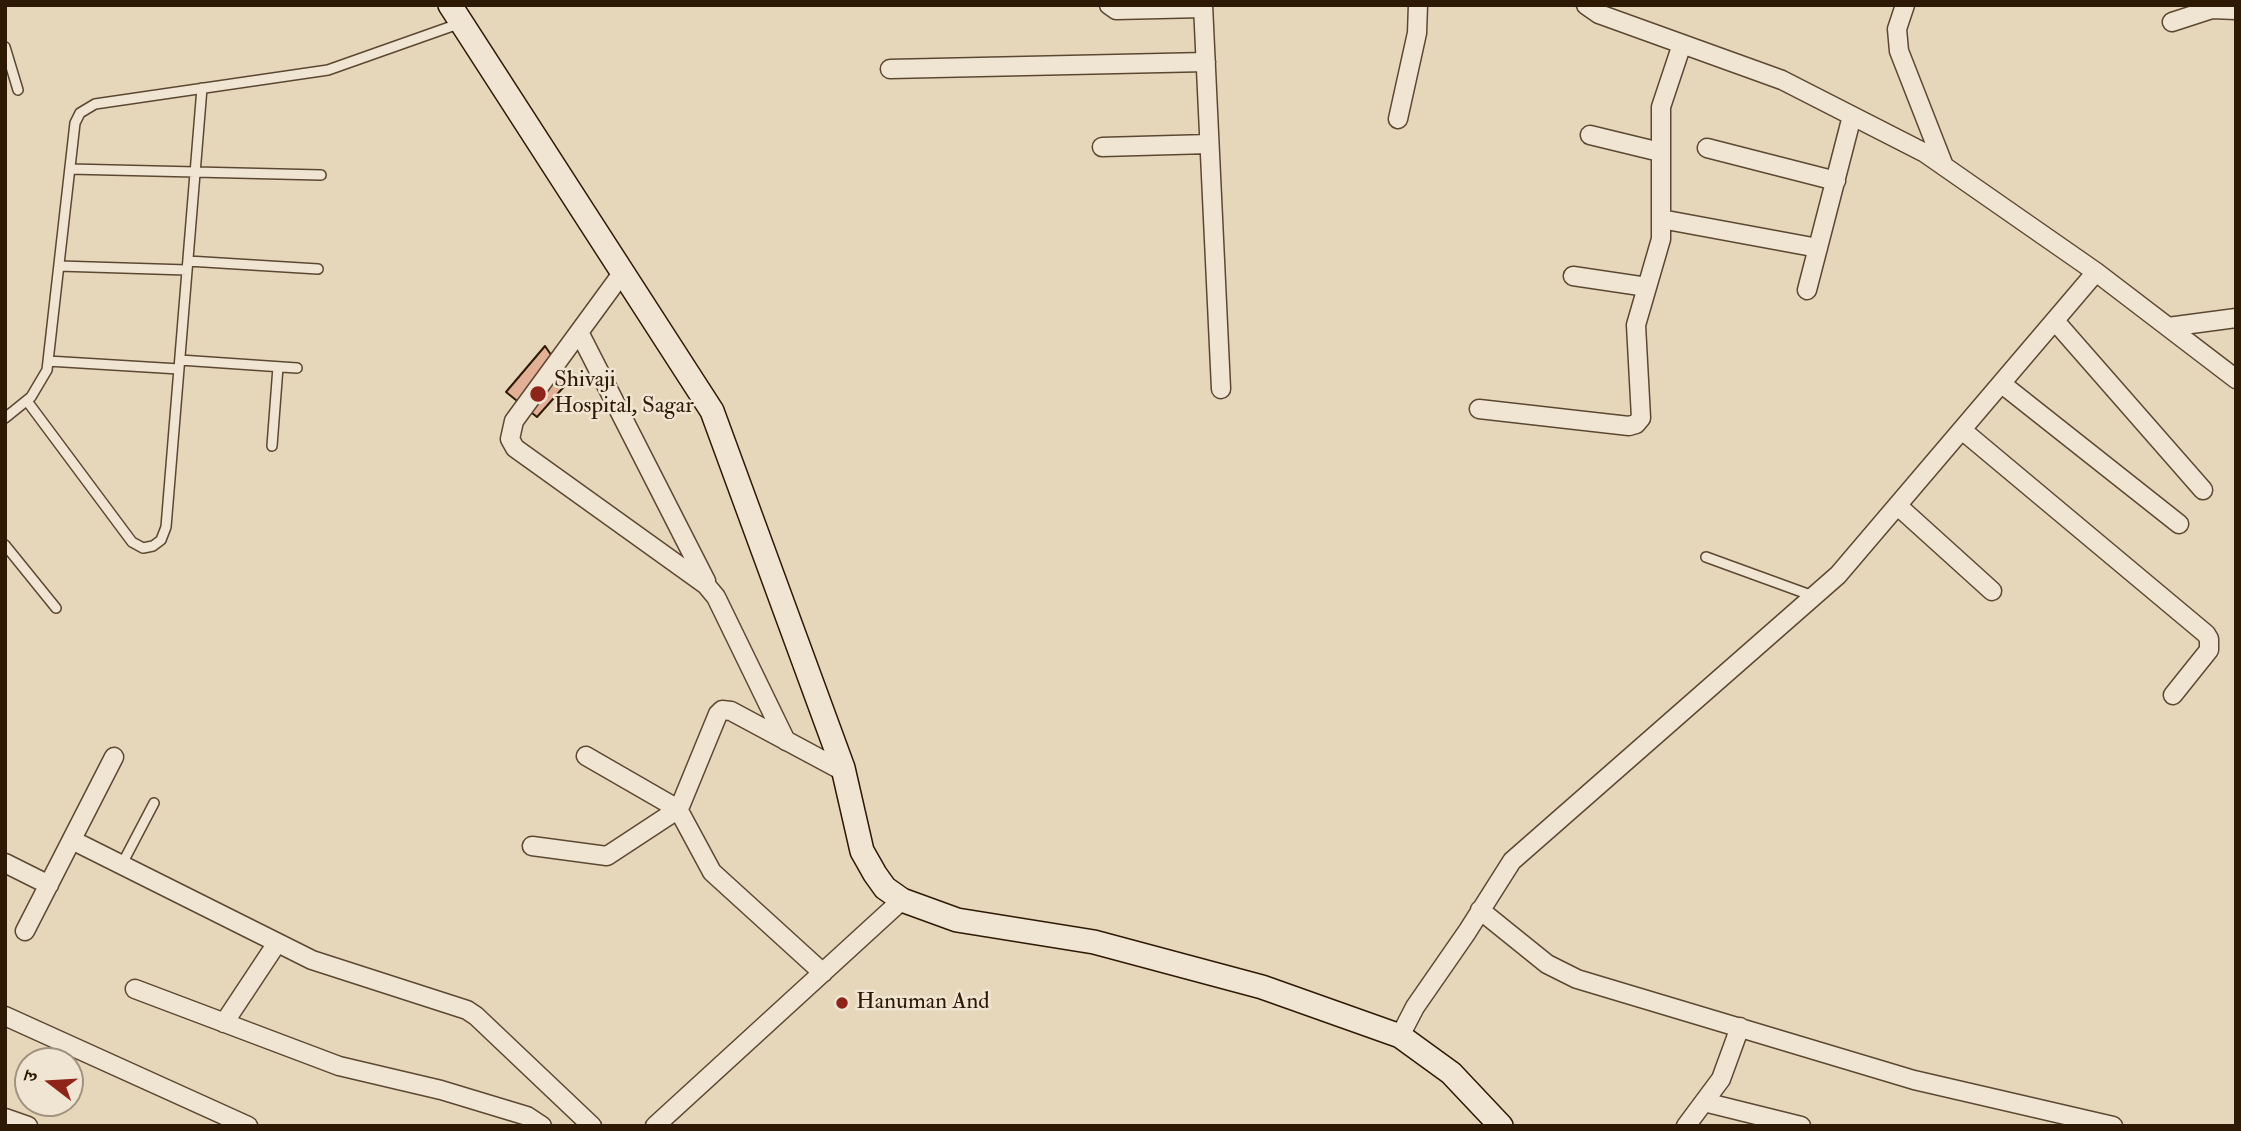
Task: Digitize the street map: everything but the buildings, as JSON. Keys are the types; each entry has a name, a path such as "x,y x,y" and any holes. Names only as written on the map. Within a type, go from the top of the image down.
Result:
{"main road":[{"path":"456,14 712,411 841,770 863,851 885,888 902,900 957,920 1094,942 1262,986 1400,1036 1451,1073 1501,1126"}],"street":[{"path":"1109,5 1116,10 1203,7 1221,389"},
{"path":"1398,119 1417,33 1418,5"},
{"path":"1586,5 1599,14 1782,80 1924,153 2096,272 2236,379"},
{"path":"1905,5 1897,29 1899,51 1944,166"},
{"path":"2172,22 2212,9 2236,10"},
{"path":"1479,409 1629,426 1636,424 1641,418 1636,325 1659,250 1663,97 1682,44"},
{"path":"890,69 1206,62"},
{"path":"1807,290 1852,116"},
{"path":"1590,135 1661,152"},
{"path":"1102,147 1209,144"},
{"path":"1707,148 1836,181"},
{"path":"1661,219 1818,248"},
{"path":"623,272 514,421 510,439 515,448 692,573 713,593"},
{"path":"1400,1036 1415,1007 1505,871 1520,853 1849,564 2096,272"},
{"path":"1573,276 1647,287"},
{"path":"2168,327 2236,318"},
{"path":"2055,321 2203,490"},
{"path":"579,332 786,741"},
{"path":"2002,384 2179,524"},
{"path":"1962,430 2210,639 2209,650 2173,695"},
{"path":"1898,506 1992,592"},
{"path":"533,846 607,856 678,809 722,710 731,711 841,770"},
{"path":"586,756 678,809 712,872 823,973"},
{"path":"25,931 114,757"},
{"path":"72,840 277,943 327,965 467,1010 477,1016 592,1126"},
{"path":"5,863 49,885"},
{"path":"655,1126 902,900"},
{"path":"1480,910 1560,972 1914,1080 2113,1126"},
{"path":"224,1023 277,943"},
{"path":"135,989 339,1066 441,1090 527,1116 542,1126"},
{"path":"5,1016 248,1126"},
{"path":"1686,1126 1721,1079 1740,1027"},
{"path":"1704,1102 1747,1119 1801,1126"},
{"path":"5,1118 28,1126"}],"lane":[{"path":"5,418 27,401 40,385 47,370 75,123 80,113 95,104 328,70 456,14"},
{"path":"5,47 18,90"},
{"path":"27,401 132,542 143,548 153,547 161,540 166,527 202,88"},
{"path":"70,169 321,175"},
{"path":"59,266 188,265 318,269"},
{"path":"48,361 297,368"},
{"path":"272,446 278,367"},
{"path":"5,545 56,608"},
{"path":"1706,558 1815,596"},
{"path":"121,866 154,803"}],"place":[{"name":"Shivaji Hospital, Sagar","path":"538,394"},
{"name":"Hanuman And","path":"842,1003"}]}
